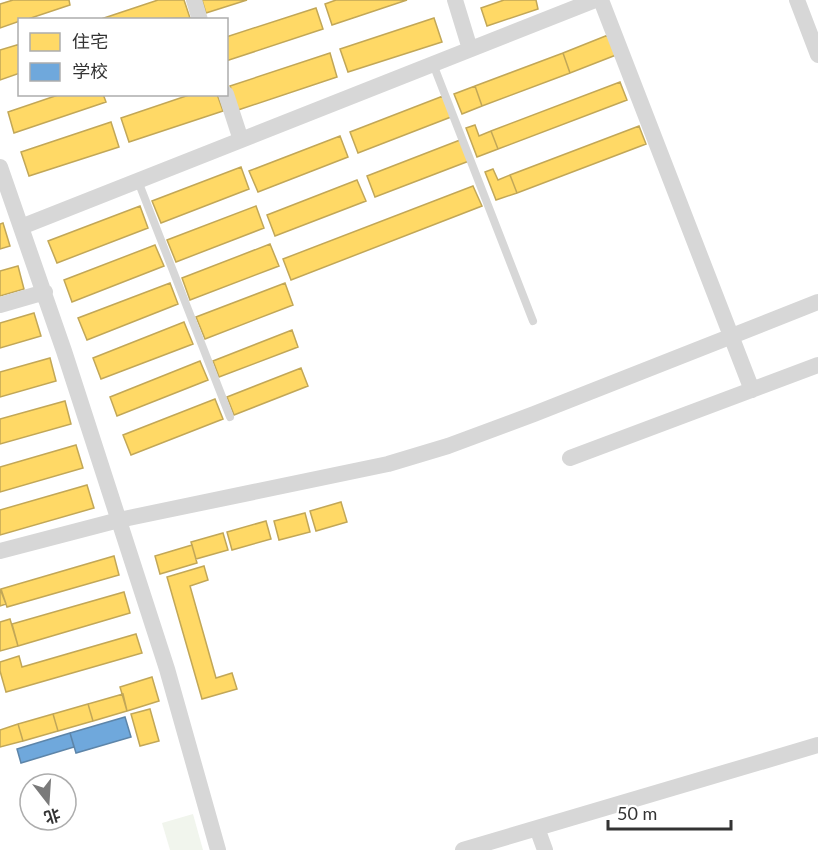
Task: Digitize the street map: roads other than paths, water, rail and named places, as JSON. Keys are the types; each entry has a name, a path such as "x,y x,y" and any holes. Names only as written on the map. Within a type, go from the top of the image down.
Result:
{"street":[{"path":"194,0 199,18"},
{"path":"454,0 471,49"},
{"path":"21,227 594,0"},
{"path":"601,0 752,390"},
{"path":"797,0 818,56"},
{"path":"226,96 241,140"},
{"path":"0,167 45,292 167,669 218,850"},
{"path":"0,305 45,292"},
{"path":"0,551 119,520 388,464 448,446 818,302"},
{"path":"570,458 818,364"},
{"path":"463,850 818,745"},
{"path":"537,828 545,850"}],"lane":[{"path":"434,64 533,321"},
{"path":"138,181 230,417"}]}
